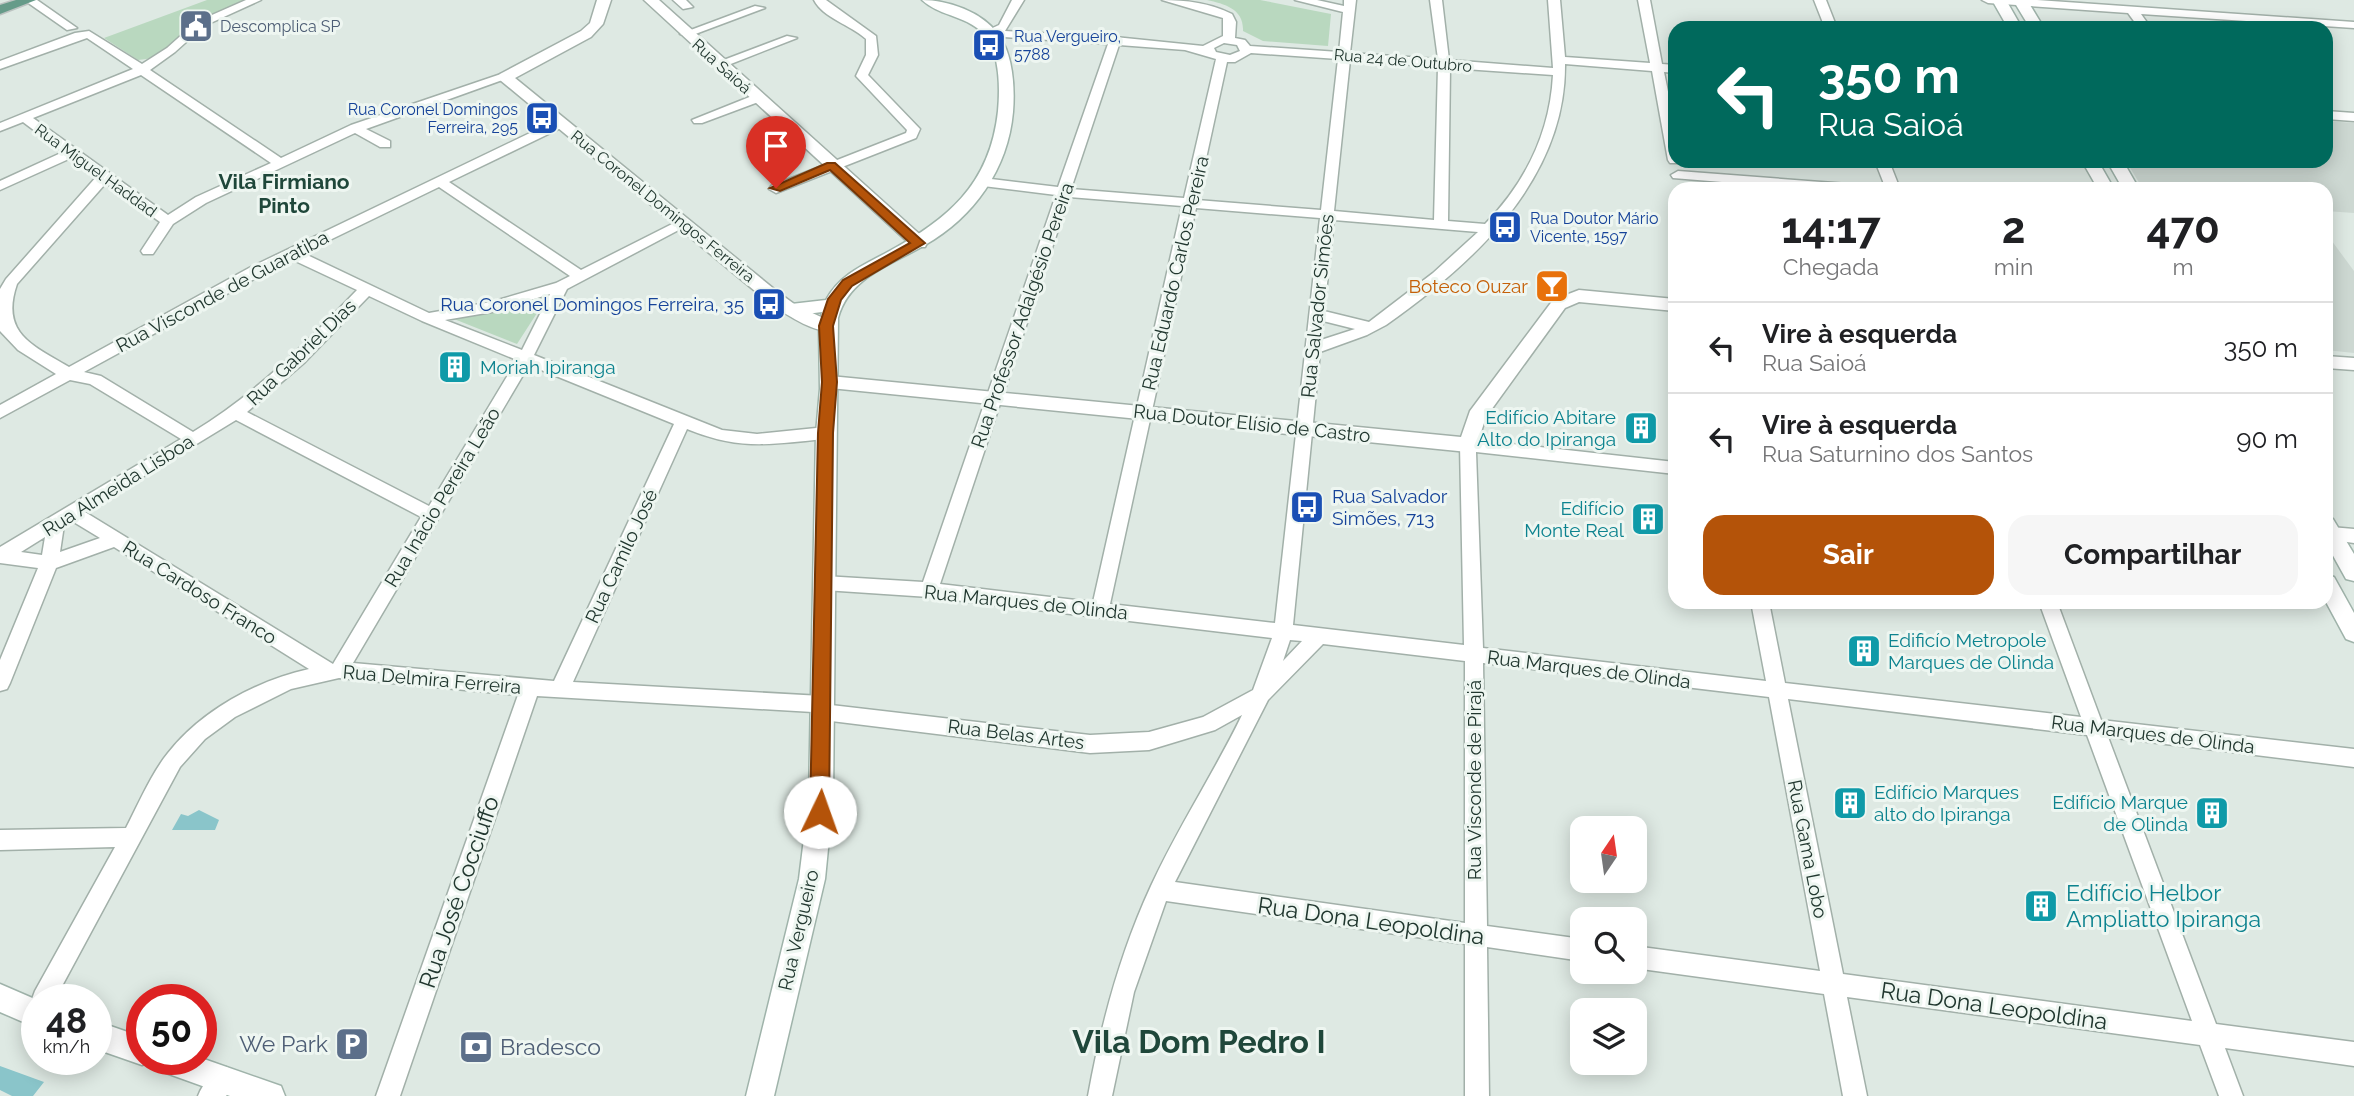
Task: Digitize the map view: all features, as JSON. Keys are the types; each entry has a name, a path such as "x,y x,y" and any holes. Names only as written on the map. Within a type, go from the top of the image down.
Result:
{"main road":[{"path":"0,10 30,0"}],"street":[{"path":"30,0 71,28"},
{"path":"0,127 142,70 201,24 255,0"},
{"name":"Rua Saioá","path":"651,0 685,34 919,243"},
{"path":"776,188 911,135 914,129 862,76 872,55 872,38 860,27 823,6 820,0"},
{"path":"929,0 971,20 990,33 1185,46 1239,57 1246,48 1241,42 1229,39"},
{"path":"990,33 1004,27 1018,0"},
{"path":"1168,0 1215,10 1227,16 1230,22 1229,39 1214,51"},
{"path":"1301,0 1349,5"},
{"path":"1436,0 1444,64 1441,223"},
{"path":"1313,349 1371,328 1444,272 1491,229 1529,177 1553,121 1560,66 1554,0"},
{"path":"1644,0 1668,124"},
{"path":"1820,0 1828,21"},
{"path":"1989,0 2279,21"},
{"path":"1999,0 2011,21"},
{"path":"2021,1 2033,21"},
{"path":"148,251 167,221 201,200 355,128 505,77 586,34 596,24 606,2"},
{"name":"Rua Salvador Simões","path":"1100,1096 1115,1013 1132,960 1160,890 1264,693 1283,632 1349,5"},
{"path":"685,34 759,8"},
{"path":"2132,10 2139,21"},
{"path":"2197,15 2202,21"},
{"path":"2333,24 2354,25"},
{"name":"Rua Vergueiro","path":"760,1096 812,879 821,798 826,433 830,382 826,326 840,290 858,275 919,243 961,211 983,182 1000,139 1006,103 1006,74 999,50 990,33"},
{"path":"0,65 89,34 280,163"},
{"path":"719,64 791,38"},
{"name":"Rua Professor Adalgésio Pereira","path":"929,590 1115,40"},
{"name":"Rua 24 de Outubro","path":"1246,48 1444,64 1668,68"},
{"name":"Rua Eduardo Carlos Pereira","path":"1100,610 1191,203 1214,51"},
{"name":"Rua Coronel Domingos Ferreira","path":"505,77 791,310 826,326"},
{"path":"698,120 757,99"},
{"path":"2333,116 2354,117"},
{"name":"Rua Miguel Haddad","path":"26,118 167,221"},
{"name":"Rua Visconde de Guaratiba","path":"0,412 290,253 561,123"},
{"path":"355,128 385,144"},
{"path":"0,186 71,153"},
{"path":"1677,171 1789,182"},
{"path":"104,177 5,285 0,314 5,327 23,346 68,374 95,380 193,439"},
{"path":"439,181 580,276"},
{"path":"983,182 1063,192 1491,229"},
{"path":"426,318 492,307 561,286 683,223"},
{"path":"290,253 426,318 720,436 740,440 826,433"},
{"name":"Rua Inácio Pereira Leão","path":"333,670 525,359 561,286"},
{"name":"Rua Gabriel Dias","path":"236,413 300,358 365,291"},
{"name":"Rua Visconde de Pirajá","path":"1477,1096 1474,656 1468,445 1477,416 1559,304 1579,296 1668,304"},
{"path":"791,310 832,305"},
{"path":"1316,314 1371,328"},
{"path":"2333,362 2354,364"},
{"name":"Rua Doutor Elísio de Castro","path":"830,382 1305,428 1668,467"},
{"path":"236,413 430,514"},
{"name":"Rua Almeida Lisboa","path":"0,556 236,413"},
{"name":"Rua Camilo José","path":"560,689 682,423"},
{"name":"Rua Cardoso Franco","path":"73,513 333,670"},
{"path":"0,683 49,563 56,524"},
{"path":"2333,531 2354,536"},
{"path":"2333,538 2354,573"},
{"path":"0,556 49,563 116,539"},
{"name":"Rua Marques de Olinda","path":"824,583 929,590 2354,758"},
{"path":"2333,596 2354,633"},
{"name":"Rua Gama Lobo","path":"1761,609 1855,1096"},
{"path":"2051,609 2231,1096"},
{"name":"Rua Salvador Simões","path":"1264,693 1318,637"},
{"name":"Rua Delmira Ferreira","path":"51,984 173,761 198,733 228,711 268,689 333,670 530,688 822,708"},
{"name":"Rua José Cocciuffo","path":"388,1096 530,688"},
{"name":"Rua Belas Artes","path":"822,708 1090,744 1149,741 1177,735 1208,723 1264,693"},
{"path":"1208,723 1227,729 1239,741"},
{"path":"0,840 129,838"},
{"name":"Rua Dona Leopoldina","path":"1160,890 1570,948"},
{"name":"Rua Dona Leopoldina","path":"1647,959 2354,1054"},
{"path":"0,998 21,1007"},
{"path":"194,1075 218,1088 271,1096"}],"shaded area":[{"path":"2333,122 2354,123 2354,213 2333,212 2333,182 2139,182 2130,168 2333,168"},
{"path":"2333,242 2354,271 2354,353 2333,351"}],"green space":[{"path":"207,0 248,0 203,19 154,58 138,60 104,38"},
{"path":"1207,0 1260,0 1331,14 1328,46 1263,41 1243,31 1240,17 1232,9"},
{"path":"548,296 517,344 454,319 504,311"}],"water":[{"path":"199,810 219,820 215,830 172,830 181,814 188,816"},
{"path":"0,1066 44,1082 33,1096 12,1096 0,1090"}],"place":[{"name":"Descomplica SP","path":"196,26"},
{"name":"Rua Vergueiro, 5788","path":"989,45"},
{"name":"Rua Coronel Domingos Ferreira, 295","path":"542,118"},
{"name":"Rua Doutor Mário Vicente, 1597","path":"1505,227"},
{"name":"Boteco Ouzar","path":"1552,286"},
{"name":"Rua Coronel Domingos Ferreira, 35","path":"769,304"},
{"name":"Moriah Ipiranga","path":"455,367"},
{"name":"Edifício Abitare Alto do Ipiranga","path":"1641,428"},
{"name":"Rua Salvador Simões, 713","path":"1307,507"},
{"name":"Edifício Monte Real","path":"1648,519"},
{"name":"Edificío Metropole Marques de Olinda","path":"1864,651"},
{"name":"Edifício Marques alto do Ipiranga","path":"1850,803"},
{"name":"Edifício Marque de Olinda","path":"2212,813"},
{"name":"Edifício Helbor Ampliatto Ipiranga","path":"2041,906"},
{"name":"We Park","path":"352,1044"},
{"name":"Bradesco","path":"476,1047"}],"district":[{"name":"Vila Firmiano Pinto","path":"284,194"},
{"name":"Vila Dom Pedro I","path":"1199,1042"}],"route":[{"path":"776,188 831,166 919,243 847,283 835,299 826,326 830,382 826,433 820,812"}]}
